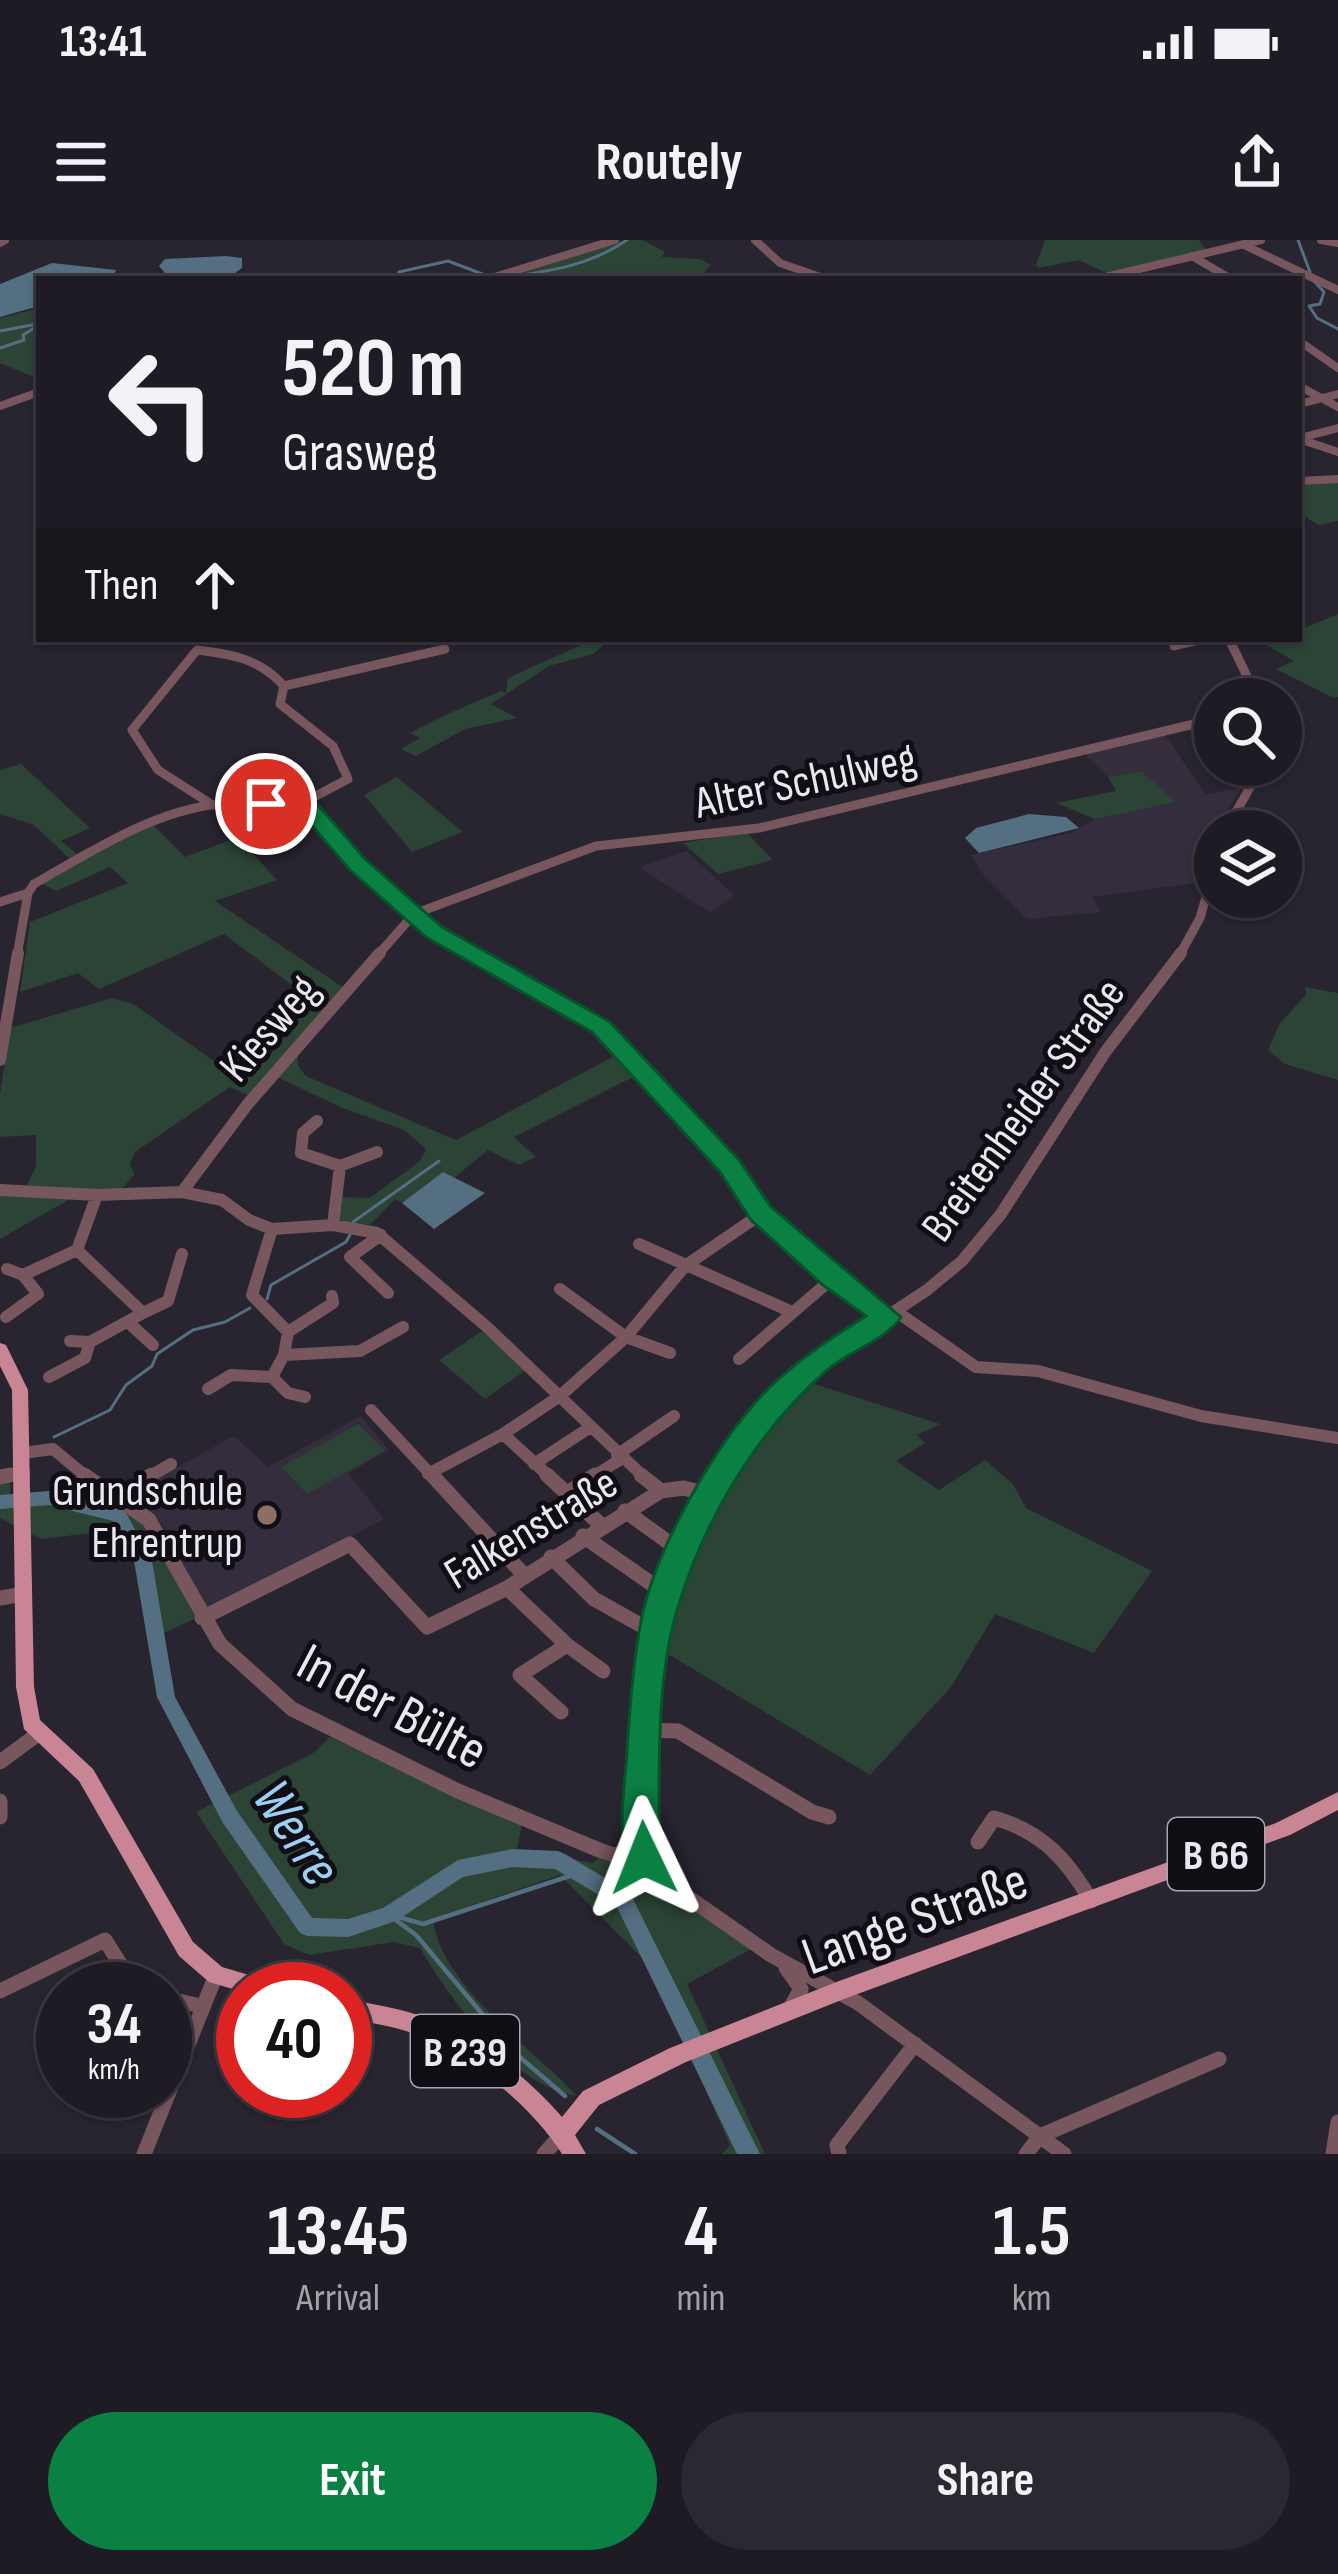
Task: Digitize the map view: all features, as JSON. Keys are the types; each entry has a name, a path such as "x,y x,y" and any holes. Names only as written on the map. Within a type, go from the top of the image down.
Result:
{"main road":[{"path":"0,1349 20,1390 26,1707 38,1734 86,1775 186,1948 216,1975"},
{"name":"Lange Straße","path":"574,2117 633,2074 678,2055 839,1991 1283,1829 1338,1800"},
{"name":"B 239","path":"372,2014 416,2024 448,2039 574,2117"},
{"path":"574,2117 575,2154"}],"street":[{"path":"498,276 616,240"},
{"path":"754,240 780,263 817,276"},
{"path":"1201,240 1210,252"},
{"path":"1109,276 1261,240"},
{"path":"1321,240 1338,243"},
{"path":"1243,244 1338,290"},
{"path":"1192,256 1226,276"},
{"path":"1302,343 1338,368"},
{"path":"1302,388 1338,407"},
{"path":"0,406 36,393"},
{"path":"1302,403 1338,394"},
{"path":"1302,438 1338,428"},
{"path":"1302,440 1338,452"},
{"path":"1302,481 1333,479 1338,466"},
{"path":"1174,646 1191,642"},
{"path":"1230,642 1248,678"},
{"path":"284,686 446,649"},
{"path":"211,804 151,766 133,735 134,726 157,705 197,650 252,660 284,686"},
{"path":"0,902 28,893 49,872 149,822 211,804 297,806 340,785 350,769 338,752 280,704 284,686"},
{"name":"Alter Schulweg","path":"414,914 596,846 787,822 1194,724"},
{"path":"297,806 322,820 357,864 434,932 601,1027 729,1166 761,1214 833,1278 952,1354 976,1367 1038,1371 1201,1416 1338,1438"},
{"path":"0,1060 28,893"},
{"name":"Kiesweg","path":"182,1192 247,1105 414,914"},
{"name":"Breitenheider Straße","path":"645,1858 645,1730 660,1611 686,1539 710,1496 773,1402 822,1358 937,1285 979,1242 1087,1078 1204,918"},
{"path":"317,1120 303,1133 301,1153 311,1160 340,1166 377,1152"},
{"path":"332,1225 340,1166"},
{"path":"322,1181 340,1181"},
{"path":"0,1190 98,1195 182,1192 222,1201 249,1220 272,1228 332,1225 381,1235 487,1327 619,1457 661,1491 684,1488 710,1496"},
{"path":"23,1275 77,1250 98,1195"},
{"path":"428,1474 503,1434 560,1396 626,1337 685,1266 761,1214"},
{"path":"272,1228 252,1295 288,1332"},
{"path":"381,1235 350,1256 388,1293"},
{"path":"639,1244 792,1312"},
{"path":"77,1250 143,1313"},
{"path":"70,1341 90,1342 168,1301 182,1254"},
{"path":"6,1317 38,1294 23,1275 7,1269"},
{"path":"740,1359 833,1278"},
{"path":"560,1288 566,1298 626,1337 670,1353"},
{"path":"272,1377 284,1355 288,1332 333,1303 332,1295"},
{"path":"130,1323 153,1345"},
{"path":"284,1355 360,1351 403,1327"},
{"path":"49,1377 86,1358 90,1342"},
{"path":"208,1389 231,1376 272,1377 288,1394 305,1397"},
{"path":"371,1410 524,1575"},
{"path":"566,1494 674,1416"},
{"path":"534,1464 589,1427"},
{"path":"503,1434 601,1525"},
{"name":"In der Bülte","path":"23,1453 53,1449 118,1496 161,1536 220,1644 313,1723 458,1792 519,1813 599,1850 645,1858 771,1955 839,1991 1064,2154"},
{"path":"118,1496 171,1464"},
{"path":"0,1477 24,1480"},
{"name":"Falkenstraße","path":"202,1618 350,1544 427,1627 507,1588 661,1491"},
{"path":"626,1511 674,1546"},
{"path":"583,1536 659,1589"},
{"path":"551,1557 578,1586 622,1620 646,1628"},
{"path":"507,1588 567,1646 603,1671"},
{"path":"0,1598 24,1594"},
{"path":"561,1712 520,1675 567,1646"},
{"path":"645,1730 678,1731 691,1737 812,1812 829,1817"},
{"path":"0,1762 38,1734"},
{"path":"0,1801 0,1817"},
{"path":"978,1842 994,1818 1021,1826 1068,1858 1091,1901"},
{"path":"63,1962 105,1940 119,1962"},
{"path":"771,1955 800,1983 789,2011"},
{"path":"144,2154 216,1975"},
{"path":"0,1991 36,1976"},
{"path":"192,2004 201,2006"},
{"path":"839,2154 837,2145 915,2044"},
{"path":"1026,2154 1040,2136 1219,2059"},
{"name":"Lange Straße","path":"544,2154 574,2117"},
{"path":"1334,2154 1338,2122"}],"shaded area":[{"path":"1164,734 1194,778 1194,786 1206,795 1176,802 1141,771 1108,777 1085,754"},
{"path":"1242,787 1228,810 1194,810 1194,883 1092,897 1101,912 1027,919 971,855 1071,833 1095,819"},
{"path":"687,851 734,895 710,913 639,867"},
{"name":"Grundschule Ehrentrup","path":"361,1416 389,1450 348,1473 384,1519 204,1612 163,1525 127,1494 234,1436 268,1467"}],"green space":[{"path":"625,240 643,240 665,252 662,257 700,259 711,265 700,276 507,276"},
{"path":"1045,240 1199,240 1207,251 1108,274 1079,260 1039,268"},
{"path":"36,309 36,378 0,363 0,318"},
{"path":"1338,482 1338,521 1318,525 1302,514 1302,483"},
{"path":"1338,614 1338,697 1276,669 1294,661 1265,644 1302,642 1302,629"},
{"path":"587,642 607,642 593,654 549,666 491,704 517,718 465,729 416,756 401,749 420,738 410,733 501,691 506,693 508,678"},
{"path":"21,764 90,828 61,841 78,855 70,859 34,825 0,814 0,770"},
{"path":"1141,771 1176,802 1095,819 1056,803 1116,791 1108,777"},
{"path":"397,777 463,832 412,852 364,795"},
{"path":"152,824 185,857 238,837 277,880 215,901 344,988 250,1096 230,1087 135,1152 130,1163 134,1175 121,1190 25,1188 36,1167 36,1135 0,1137 0,1094 10,1028 112,998 133,1004 217,1063 237,1055 305,995 224,934 99,989 78,973 20,992 30,922 128,883 110,867 56,891 41,883"},
{"path":"746,832 773,860 718,874 683,843"},
{"path":"1305,987 1338,993 1338,1080 1285,1064 1268,1050 1280,1023 1306,995"},
{"path":"298,1050 298,1066 306,1076 456,1140 622,1052 639,1074 514,1137 536,1157 519,1165 488,1150 454,1178 442,1173 402,1203 395,1199 370,1225 338,1220 342,1197 370,1198 420,1161 426,1149 404,1130 275,1076"},
{"path":"0,1192 77,1195 0,1239"},
{"path":"482,1331 526,1370 485,1399 439,1360"},
{"path":"802,1380 940,1424 917,1435 925,1443 896,1461 939,1490 985,1460 1013,1484 1026,1508 1152,1571 1094,1653 995,1614 951,1687 870,1775 661,1650 678,1576 710,1505 753,1439"},
{"path":"358,1424 385,1451 307,1494 281,1467"},
{"path":"10,1479 10,1503 49,1498 65,1502 87,1485 139,1516 196,1618 156,1637 142,1562 117,1530 41,1539 0,1518 0,1481"},
{"path":"330,1737 522,1824 517,1849 593,1863 603,1854 655,1879 755,1947 687,1984 765,2154 722,2154 730,2145 650,1966 560,1875 433,1919 440,1944 470,1992 577,2096 530,2077 507,2059 466,2016 420,1948 394,1942 309,1955 284,1944 196,1812 315,1752"}],"water":[{"path":"226,256 242,258 242,268 235,273 238,276 167,276 159,266 165,259"},
{"path":"52,263 116,270 113,276 36,276 36,307 0,317 0,284"},
{"path":"1029,814 1066,817 1079,828 979,853 965,838 976,828"},
{"path":"443,1172 485,1193 434,1229 402,1203"}],"waterway":[{"path":"514,276 585,261 627,240"},
{"path":"1298,240 1310,272"},
{"path":"396,276 448,261 485,275"},
{"path":"1315,282 1324,292 1320,304 1309,306 1317,318 1338,329"},
{"path":"0,331 36,324"},
{"path":"0,348 24,340 23,335 36,327"},
{"path":"353,1222 439,1161"},
{"path":"267,1299 271,1285 346,1242 350,1235"},
{"path":"54,1437 110,1410 126,1385 152,1366 157,1354 193,1330 225,1322 250,1308"},
{"name":"Werre","path":"0,1502 49,1498 119,1516 143,1561 166,1697 230,1817 307,1927 348,1928 389,1915 458,1869 512,1858 558,1860 623,1899 749,2154"},
{"path":"391,1915 423,1924 579,1873"},
{"path":"389,1915 416,1935 514,2052 565,2096"},
{"path":"597,2129 635,2154"}],"place":[{"name":"Grundschule Ehrentrup","path":"267,1515"}],"route":[{"path":"266,804 311,811 357,864 434,932 592,1019 729,1166 761,1214 833,1278 886,1317 822,1358 773,1402 729,1463 686,1539 660,1611 649,1676 640,1835 644,1858"}]}
